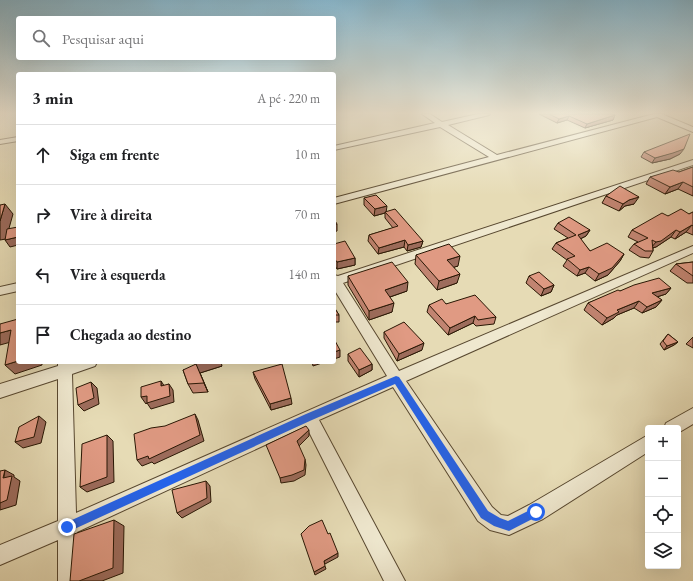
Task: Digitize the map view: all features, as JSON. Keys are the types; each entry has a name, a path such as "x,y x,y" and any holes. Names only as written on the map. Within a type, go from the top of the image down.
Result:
{"street":[{"path":"336,148 365,141"},
{"path":"469,141 496,158"},
{"path":"336,200 559,141"},
{"path":"336,280 693,162"},
{"path":"0,555 67,527 309,417 693,249"},
{"path":"336,282 396,380 484,514 497,523 509,526 536,512 645,445"},
{"path":"0,291 16,287"},
{"path":"0,391 65,366 78,364"},
{"path":"65,366 68,581"},
{"path":"677,425 693,415"},
{"path":"309,417 395,581"}],"building":[{"path":"672,141 687,141 684,149 655,158 644,152"},
{"path":"693,167 693,187 683,182 670,187 650,177 673,170 679,172"},
{"path":"620,186 639,197 629,200 623,204 606,196"},
{"path":"376,195 387,206 375,209 364,198"},
{"path":"5,204 0,221 0,205"},
{"path":"395,209 423,241 408,245 405,240 379,248 369,235 398,226 385,212"},
{"path":"681,209 689,214 693,212 693,226 692,225 680,232 676,230 661,241 656,242 652,240 653,251 645,251 634,244 648,238 632,230 662,213 668,216"},
{"path":"569,217 590,230 578,235 590,251 607,243 624,254 612,268 599,274 589,267 580,270 567,259 575,256 556,243 576,235 558,223"},
{"path":"16,227 16,237 5,240 7,229"},
{"path":"345,241 355,258 337,262 336,243"},
{"path":"449,244 460,256 447,260 460,274 439,281 416,255"},
{"path":"392,262 408,282 385,290 394,303 369,311 348,276"},
{"path":"693,262 693,276 676,264"},
{"path":"539,272 554,285 544,289 529,276"},
{"path":"659,278 671,288 652,293 662,300 647,307 639,301 617,310 619,312 607,318 588,303 618,290 620,291 634,285"},
{"path":"475,295 496,317 478,320 475,316 450,328 429,305 442,299 446,304"},
{"path":"16,320 16,362 5,365 11,330 0,333 0,324"},
{"path":"404,322 424,343 399,354 384,332"},
{"path":"668,334 678,342 667,346 663,341"},
{"path":"336,343 340,350 336,351"},
{"path":"360,348 372,364 359,370 348,354"},
{"path":"196,364 204,383 188,384 183,370"},
{"path":"282,364 291,398 270,404 253,372"},
{"path":"161,381 161,386 169,384 170,396 147,403 147,396 141,397 141,387"},
{"path":"91,382 94,398 78,405 76,388"},
{"path":"195,414 200,435 149,459 148,456 137,460 134,434 151,428 165,426"},
{"path":"39,416 34,437 15,442 19,427"},
{"path":"306,426 309,430 297,441 305,459 304,470 280,478 266,445"},
{"path":"107,435 107,477 80,487 82,444"},
{"path":"5,470 3,478 12,476 7,500 0,503 0,471"},
{"path":"206,481 207,498 177,513 172,490"},
{"path":"114,520 113,568 79,581 70,581 74,534"},
{"path":"322,520 328,534 330,533 338,553 324,561 325,566 314,572 301,534 309,526"}],"route":[{"path":"67,527 309,417 396,380 484,514 497,523 509,526 536,512"}]}
